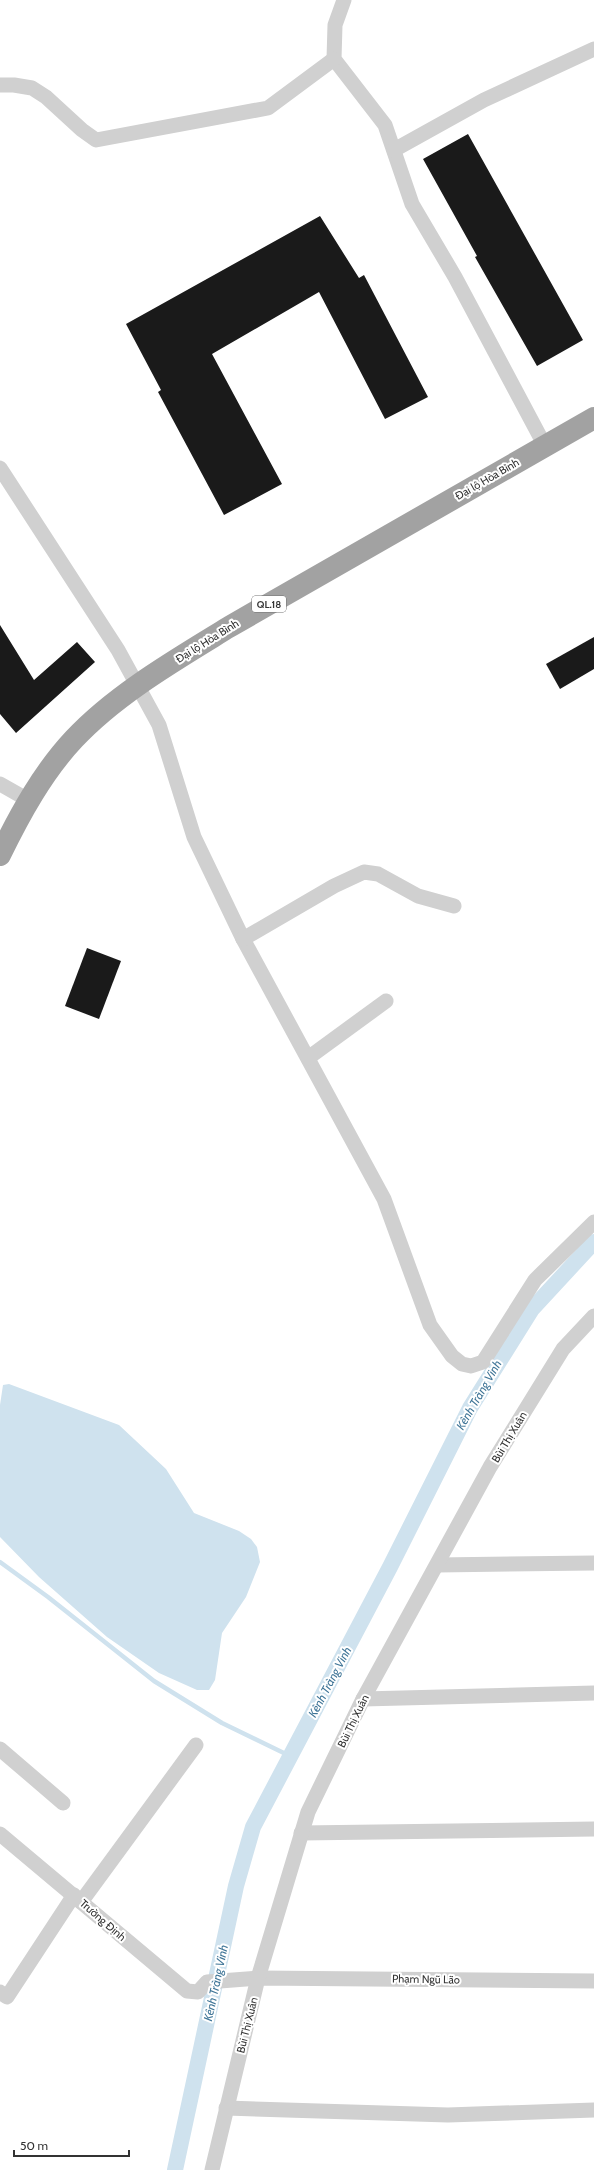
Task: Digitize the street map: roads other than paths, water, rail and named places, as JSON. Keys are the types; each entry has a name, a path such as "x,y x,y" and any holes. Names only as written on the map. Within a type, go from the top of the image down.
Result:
{"highway":[{"name":"Đại lộ Hòa Bình","path":"0,854 30,801 56,761 74,739 109,707 229,627 594,418"}],"street":[{"path":"344,0 335,25 334,60 385,125 412,204 455,277 545,446"},
{"path":"394,150 484,100 594,49"},
{"path":"0,85 14,85 32,88 46,97 82,130 96,140 268,108 334,60"},
{"path":"0,468 118,650 159,725 194,837 243,939 384,1199 430,1325 452,1356 462,1364 471,1366 483,1362 535,1280 594,1222"},
{"path":"0,784 30,801"},
{"path":"243,939 334,886 364,872 378,874 404,890 418,896 454,906"},
{"path":"308,1058 386,1001"},
{"name":"Bùi Thị Xuân","path":"212,2170 258,1978 308,1812 363,1699 490,1467 558,1355 594,1316"},
{"path":"437,1565 594,1563"},
{"path":"363,1699 594,1693"},
{"path":"0,1992 7,1997 78,1899 196,1745"},
{"path":"0,1749 63,1803"},
{"path":"302,1833 594,1829"},
{"name":"Trường Định","path":"0,1834 187,1991 198,1992 207,1982"},
{"name":"Phạm Ngũ Lão","path":"207,1982 258,1978 594,1981"},
{"path":"226,2108 448,2115 594,2110"}],"water":[{"path":"9,1384 119,1425 166,1469 194,1513 239,1531 251,1539 257,1547 260,1562 246,1597 222,1633 215,1680 209,1690 197,1690 159,1673 107,1637 39,1577 0,1537 0,1405 3,1385"}],"waterway":[{"name":"Kênh Tràng Vinh","path":"175,2170 236,1886 253,1827 390,1567 470,1408 532,1309 594,1242"},
{"path":"0,1562 48,1597 154,1681 222,1723 290,1756"}]}
